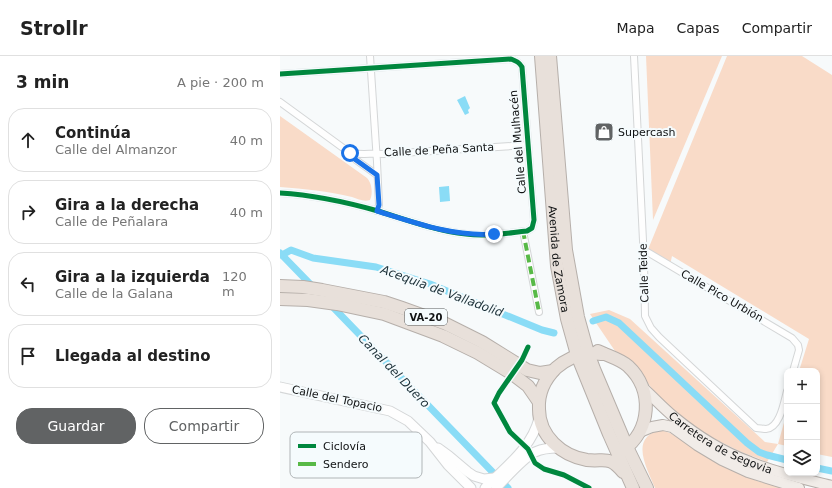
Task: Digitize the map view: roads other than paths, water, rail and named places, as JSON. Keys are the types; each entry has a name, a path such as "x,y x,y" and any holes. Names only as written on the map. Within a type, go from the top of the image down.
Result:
{"highway":[{"name":"Avenida de Zamora","path":"541,56 557,266 568,319 583,354 594,369 623,450"},
{"name":"Avenida de Zamora","path":"550,56 566,250 578,317 585,340 583,354"},
{"path":"557,266 559,301 567,344 565,355 558,367"},
{"name":"VA-20","path":"280,286 303,288 366,304 384,314 444,336 478,353 511,373 528,386 539,402"},
{"name":"VA-20","path":"280,299 308,300 337,304 366,304 384,302 444,323 482,342 526,370 540,373 558,367 583,354"},
{"path":"585,340 593,348 628,366 637,376 643,388 646,397 645,417 637,444 640,459 651,488"},
{"path":"583,354 604,354"},
{"name":"VA-20","path":"558,367 542,387 539,402 539,418 544,431 559,448 577,457 588,460 609,457 623,450"},
{"path":"623,450 639,434"},
{"path":"623,450 630,483"},
{"path":"623,450 648,488"},
{"path":"600,459 615,463 630,483"}],"main road":[{"name":"Carretera de Segovia","path":"643,388 673,417 726,452 750,462 800,478 832,486"},
{"name":"Carretera de Segovia","path":"639,434 652,427 663,425 672,427 697,445 722,460 748,472 799,488"}],"street":[{"path":"370,56 379,205 377,211"},
{"name":"Calle Teide","path":"634,56 644,250 645,316 651,328 756,428 767,429 772,427 780,416 784,402"},
{"path":"280,74 510,59 518,60"},
{"name":"Calle del Mulhacén","path":"518,60 522,67 534,220 532,228 527,231 523,231"},
{"path":"280,102 350,153 356,160 377,175"},
{"name":"Calle de Peña Santa","path":"350,153 384,154 528,145"},
{"path":"280,193 329,199 438,229 468,235 523,231 539,312"},
{"name":"Calle Pico Urbión","path":"644,250 792,338 798,345 799,350 794,368"},
{"name":"Calle del Topacio","path":"280,387 390,411 408,421 420,432"},
{"path":"484,488 496,484 505,474 528,443 535,431 539,418"},
{"name":"Calle del Topacio","path":"422,434 468,472 474,476 496,484"},
{"name":"Calle del Topacio","path":"430,442 448,465 466,485 471,488"},
{"path":"505,474 534,452 547,448 559,448"}],"water":[{"path":"465,96 470,108 468,110 469,113 465,115 457,100"},
{"path":"449,186 450,201 440,202 439,187"}],"waterway":[{"name":"Acequia de Valladolid","path":"282,255 291,250 313,258 376,267 430,284 542,330 554,333"},
{"name":"Canal del Duero","path":"280,253 315,289"},
{"name":"Canal del Duero","path":"329,303 508,488"},
{"name":"Acequia de Valladolid","path":"593,321 606,317 619,323 747,443 759,452 784,459"},
{"name":"Acequia de Valladolid","path":"820,469 832,471"}],"place":[{"name":"Supercash","path":"604,132"}]}
